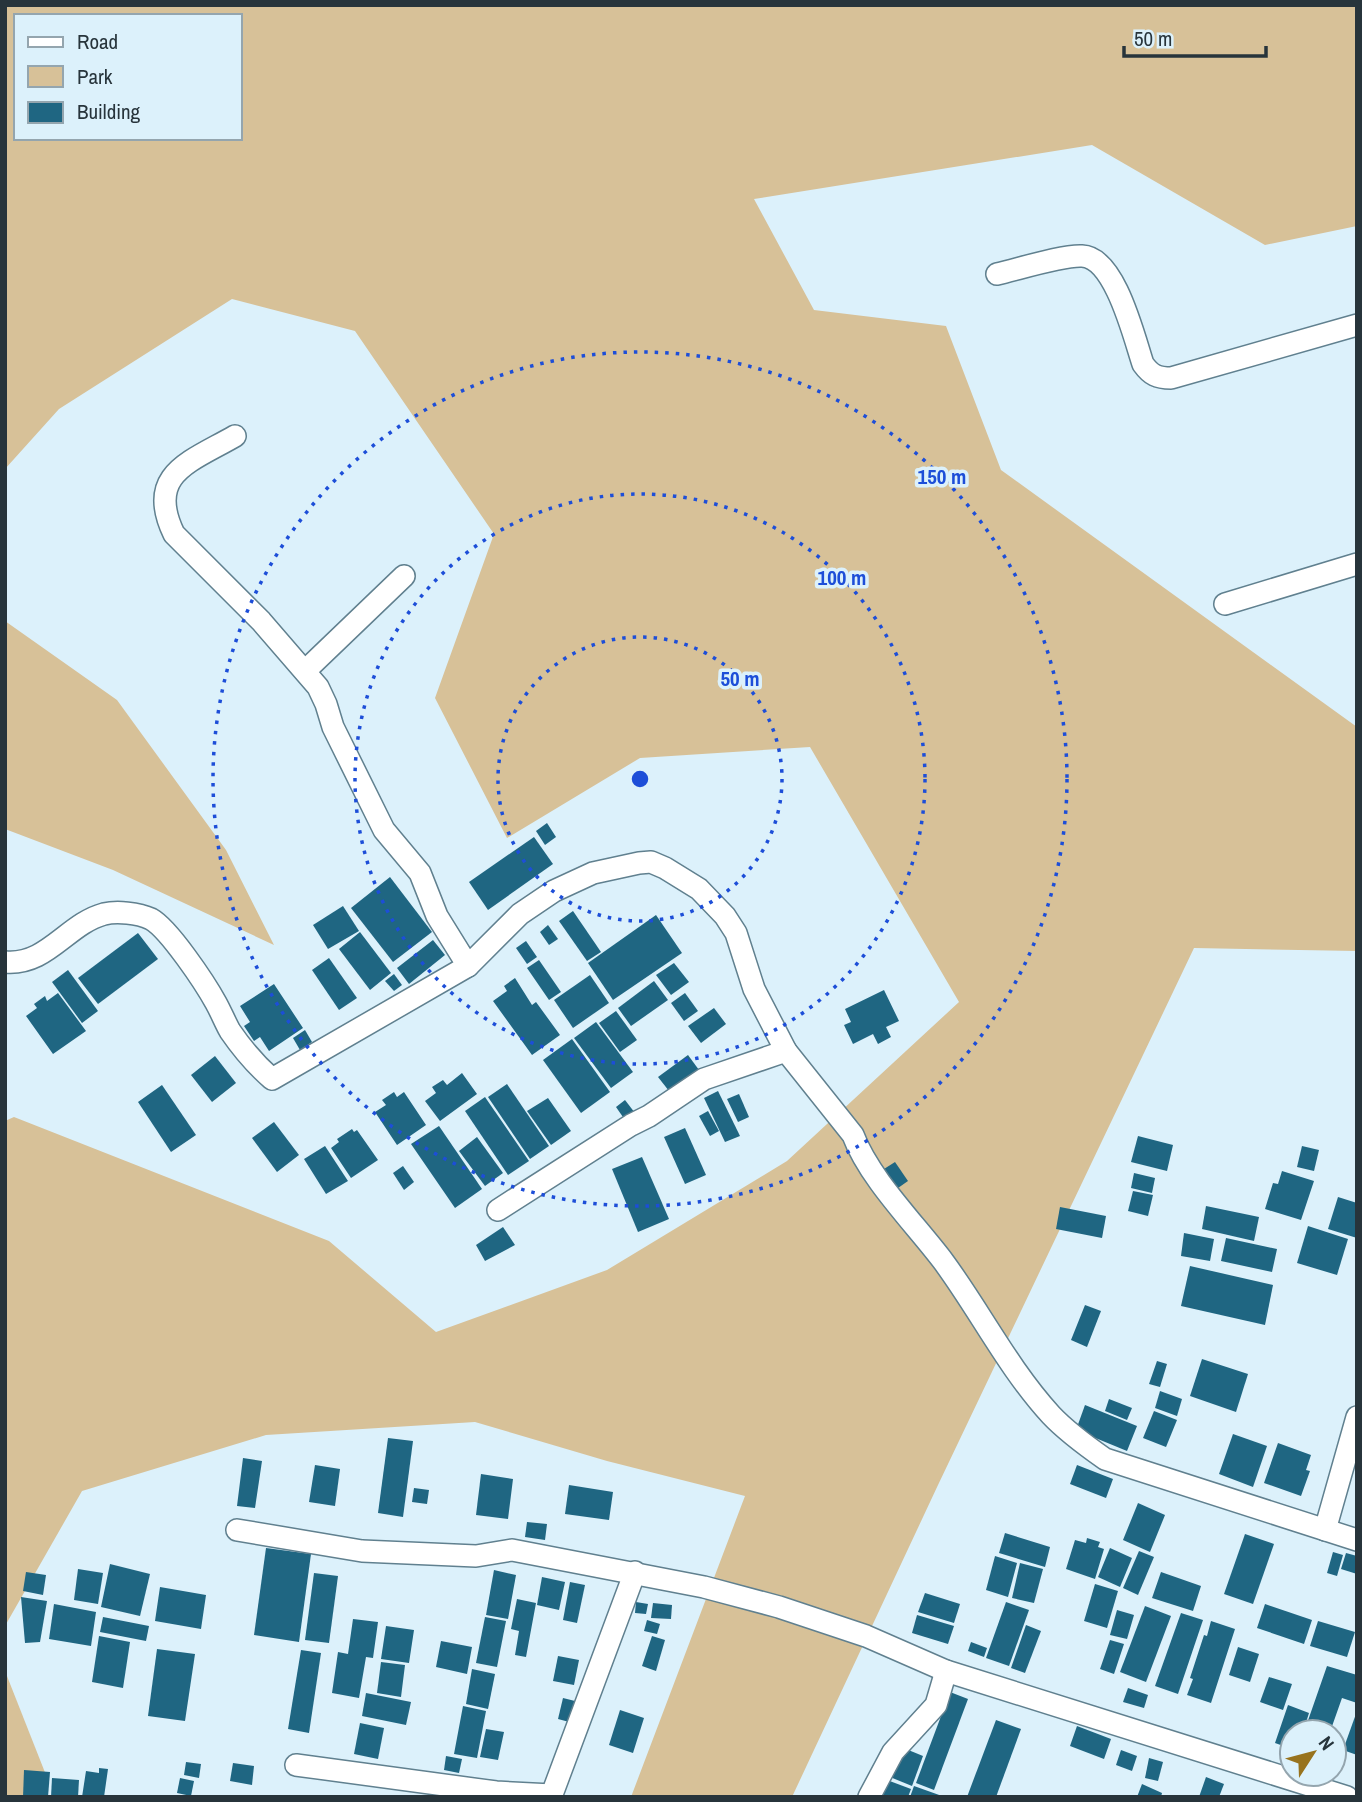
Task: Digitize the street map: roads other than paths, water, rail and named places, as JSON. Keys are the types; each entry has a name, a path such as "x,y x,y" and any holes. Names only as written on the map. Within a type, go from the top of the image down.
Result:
{"street":[{"path":"997,274 1080,256 1099,262 1115,286 1143,364 1150,373 1159,378 1171,378 1357,325"},
{"path":"235,436 189,463 170,481 164,492 163,504 167,520 174,534 261,621 318,687 333,727 384,830 420,873 437,916 468,965"},
{"path":"1225,604 1357,564"},
{"path":"304,671 404,576"},
{"path":"5,962 30,960 104,914 126,913 149,918 169,936 215,1002 248,1058 272,1079 468,965 520,914 554,891 593,873 651,862 699,889 725,916 736,933 754,989 786,1051 853,1135 858,1149 944,1262 1024,1382 1051,1415 1077,1440 1104,1459 1357,1540"},
{"path":"498,1210 704,1079 786,1051"},
{"path":"1325,1530 1357,1417"},
{"path":"237,1530 362,1551 475,1556 513,1550 704,1587 779,1607 866,1636 946,1671 1348,1797"},
{"path":"296,1765 496,1792 551,1796 635,1572"},
{"path":"869,1797 893,1752 936,1705 946,1671"}]}
